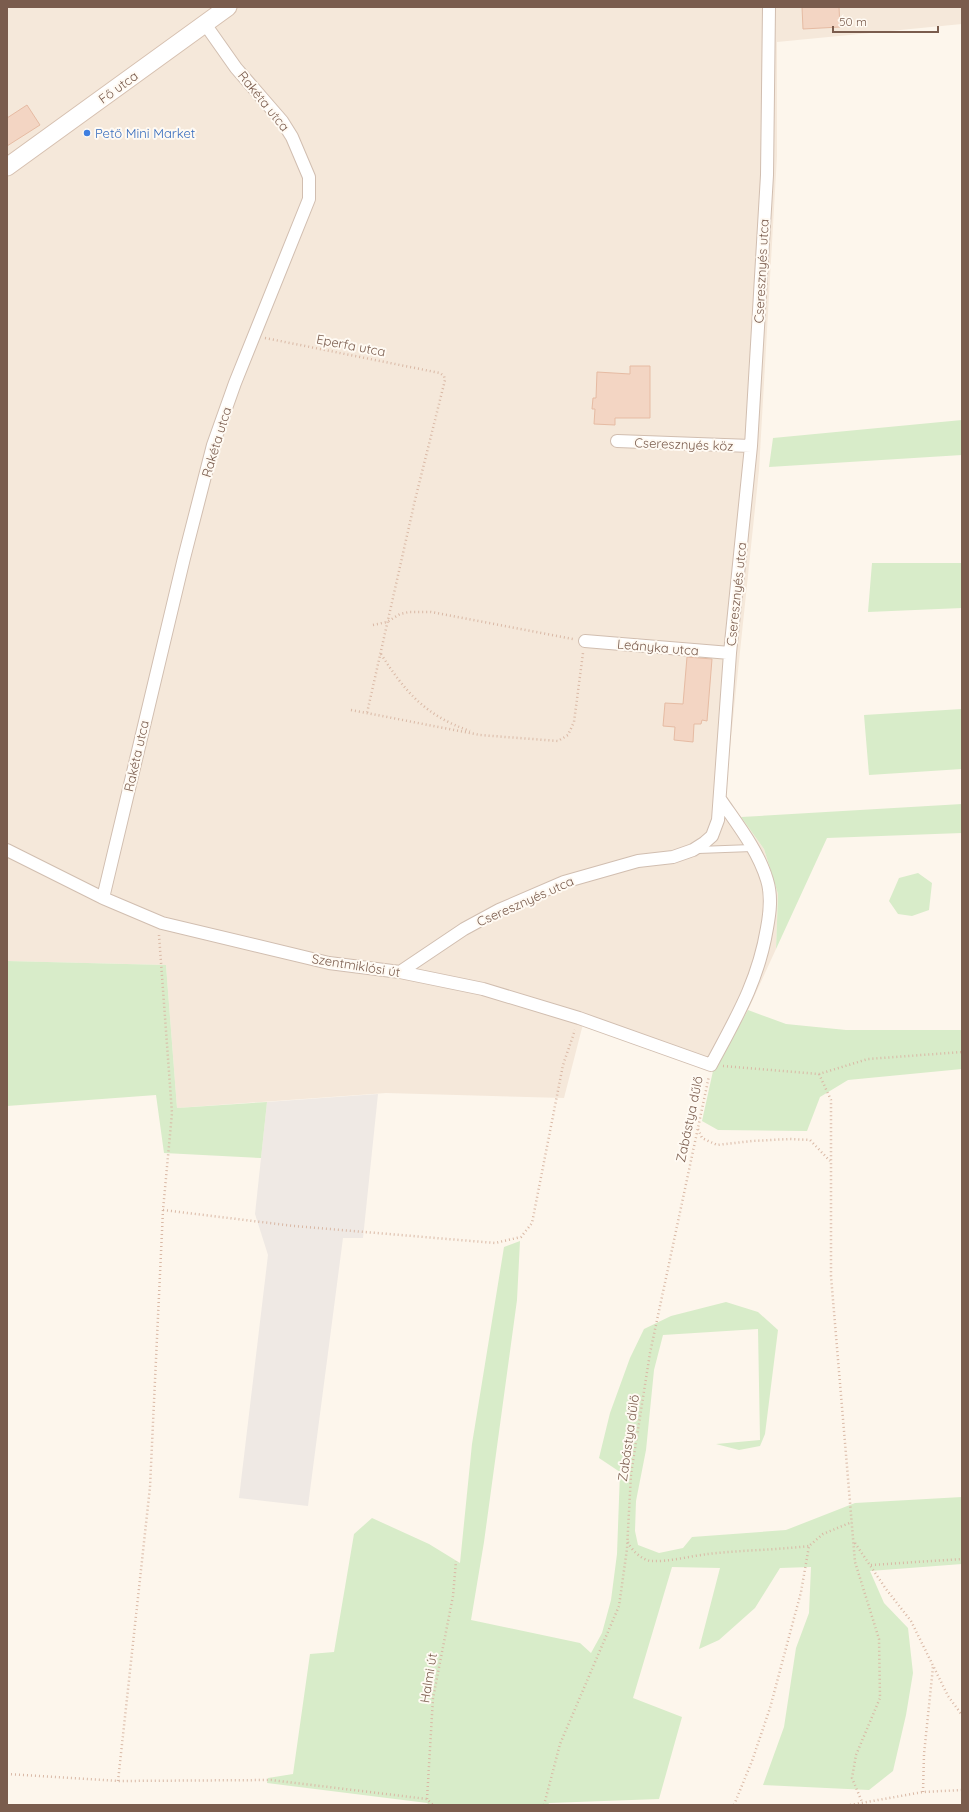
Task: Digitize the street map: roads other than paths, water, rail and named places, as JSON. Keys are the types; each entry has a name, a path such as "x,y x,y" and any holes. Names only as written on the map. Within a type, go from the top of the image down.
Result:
{"main road":[{"name":"Fő utca","path":"7,167 228,7"}],"street":[{"name":"Cseresznyés utca","path":"400,972 464,929 499,910 564,882 638,861 673,857 693,850 712,836 718,820 730,653 751,446 767,175 769,7"},
{"name":"Rakéta utca","path":"103,898 184,558 213,445 235,383 309,199 309,177 292,137 282,121 236,68 205,24"},
{"name":"Cseresznyés köz","path":"617,441 751,446"},
{"name":"Leányka utca","path":"585,641 730,653"},
{"path":"720,799 752,848"},
{"name":"Szentmiklósi út","path":"7,850 103,898 162,923 226,940 330,963 400,972 483,989 579,1018 711,1065 746,1000 756,977 765,942 770,908 769,890 760,862 752,848"}],"lane":[{"path":"693,850 752,848"}],"place":[{"name":"Pető Mini Market","path":"87,133"}]}
